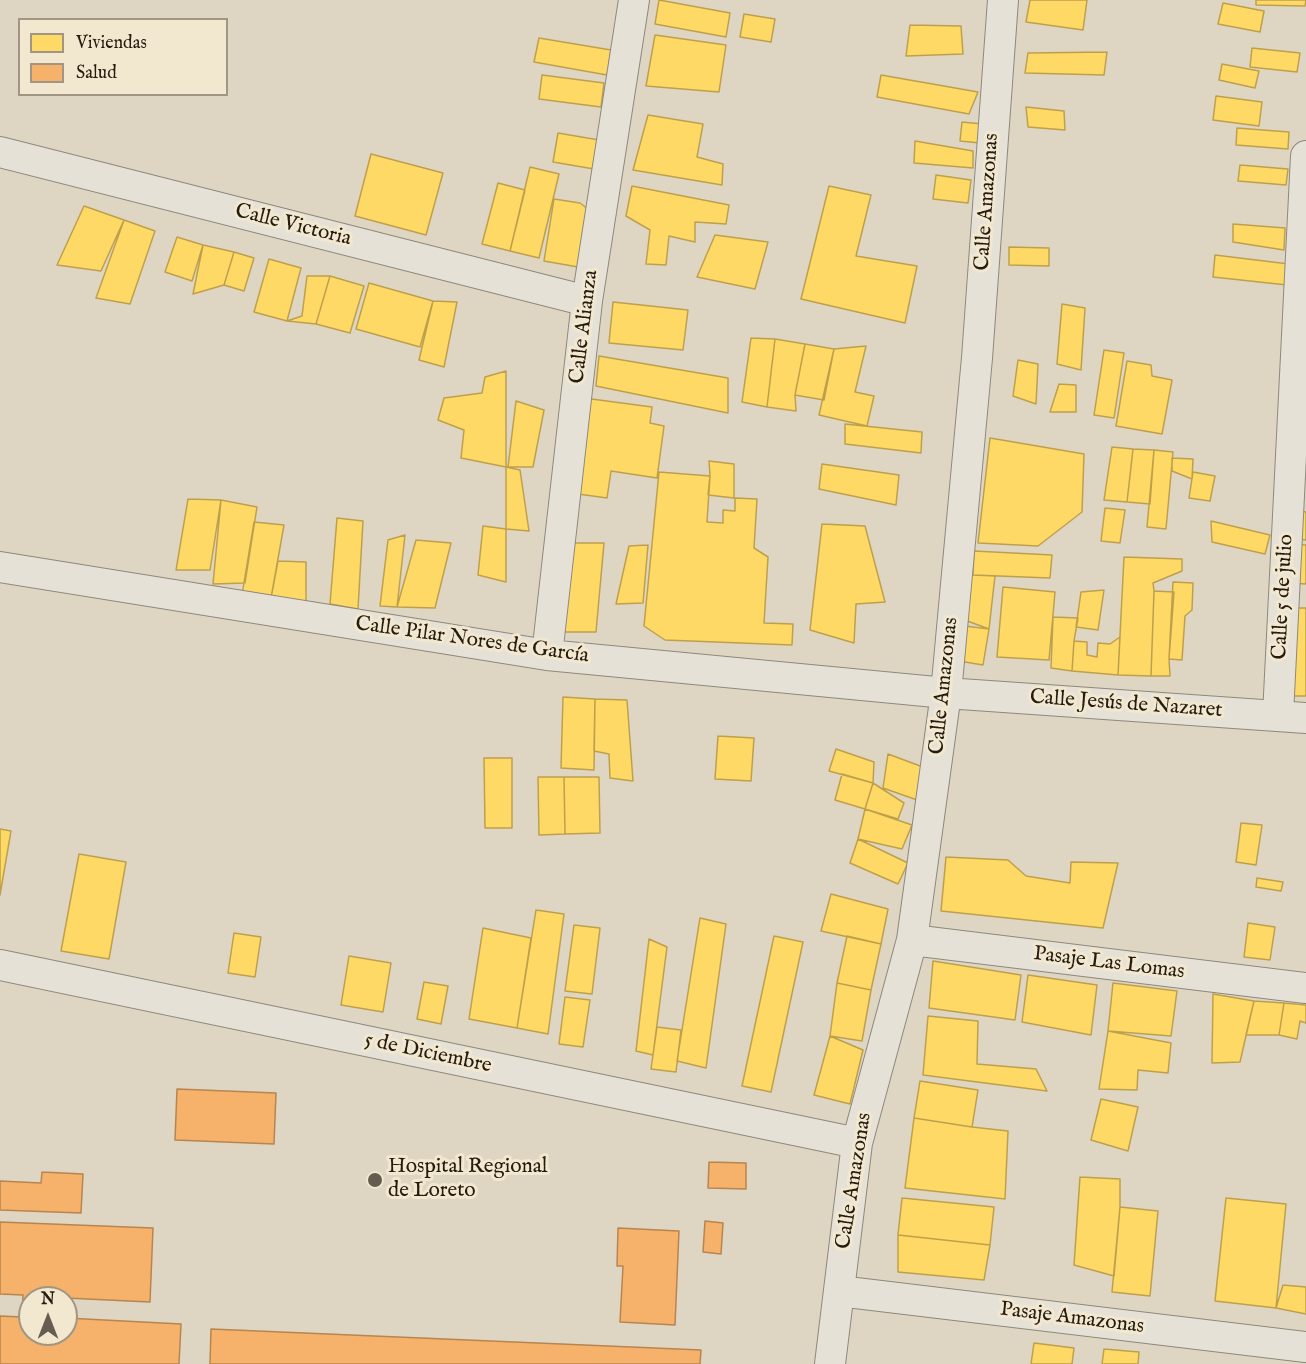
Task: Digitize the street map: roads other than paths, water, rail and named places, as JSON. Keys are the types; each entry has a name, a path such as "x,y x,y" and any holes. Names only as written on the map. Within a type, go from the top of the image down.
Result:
{"street":[{"name":"Calle Alianza","path":"547,655 587,301 634,0"},
{"name":"Calle Amazonas","path":"830,1364 857,1143 912,940 946,693 977,357 1003,0"},
{"name":"Calle Victoria","path":"0,152 587,301"},
{"name":"Calle 5 de julio","path":"1292,716 1306,156"},
{"name":"Calle Pilar Nores de García","path":"0,567 547,655 946,693"},
{"name":"Calle Jesús de Nazaret","path":"946,693 1292,716"},
{"name":"Pasaje Las Lomas","path":"912,940 1306,988"},
{"name":"5 de Diciembre","path":"0,965 857,1143"},
{"name":"Pasaje Amazonas","path":"839,1291 1306,1347"}],"place":[{"name":"Hospital Regional de Loreto","path":"375,1180"}]}
